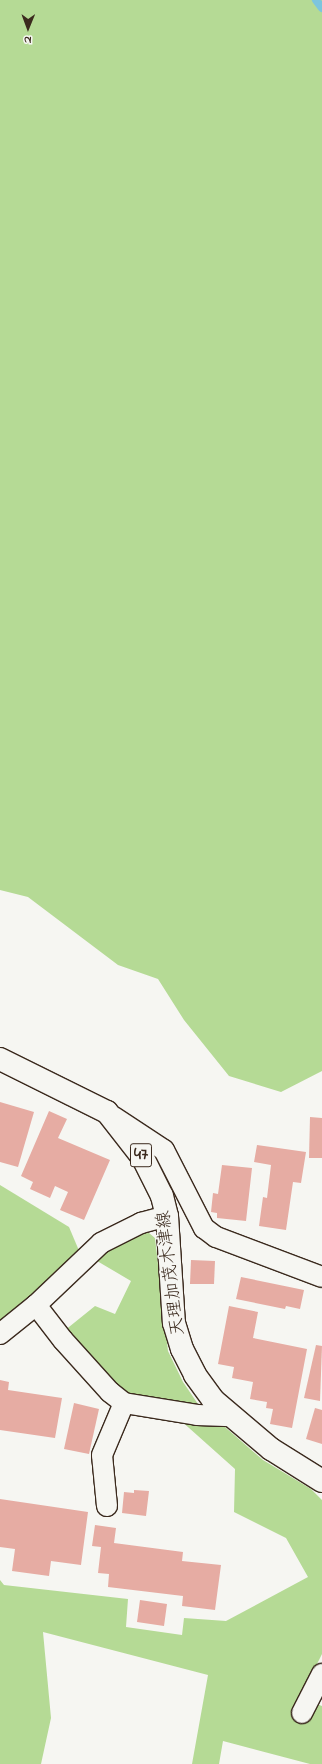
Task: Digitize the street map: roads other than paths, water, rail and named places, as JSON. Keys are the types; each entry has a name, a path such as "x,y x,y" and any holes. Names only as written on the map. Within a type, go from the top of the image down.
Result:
{"main road":[{"name":"天理加茂木津線","path":"0,1059 107,1112 143,1158 162,1196 167,1216 174,1323 182,1348 195,1375 212,1400 271,1448 322,1481"}],"street":[{"path":"107,1112 164,1150 204,1228 216,1237 322,1277"},
{"path":"0,1334 36,1305 101,1243 141,1223 167,1216"},
{"path":"36,1305 63,1340 110,1392 124,1403 197,1415 232,1416"},
{"path":"107,1506 102,1455 124,1403"},
{"path":"302,1714 322,1674"}],"waterway":[{"path":"316,0 322,8"}]}
